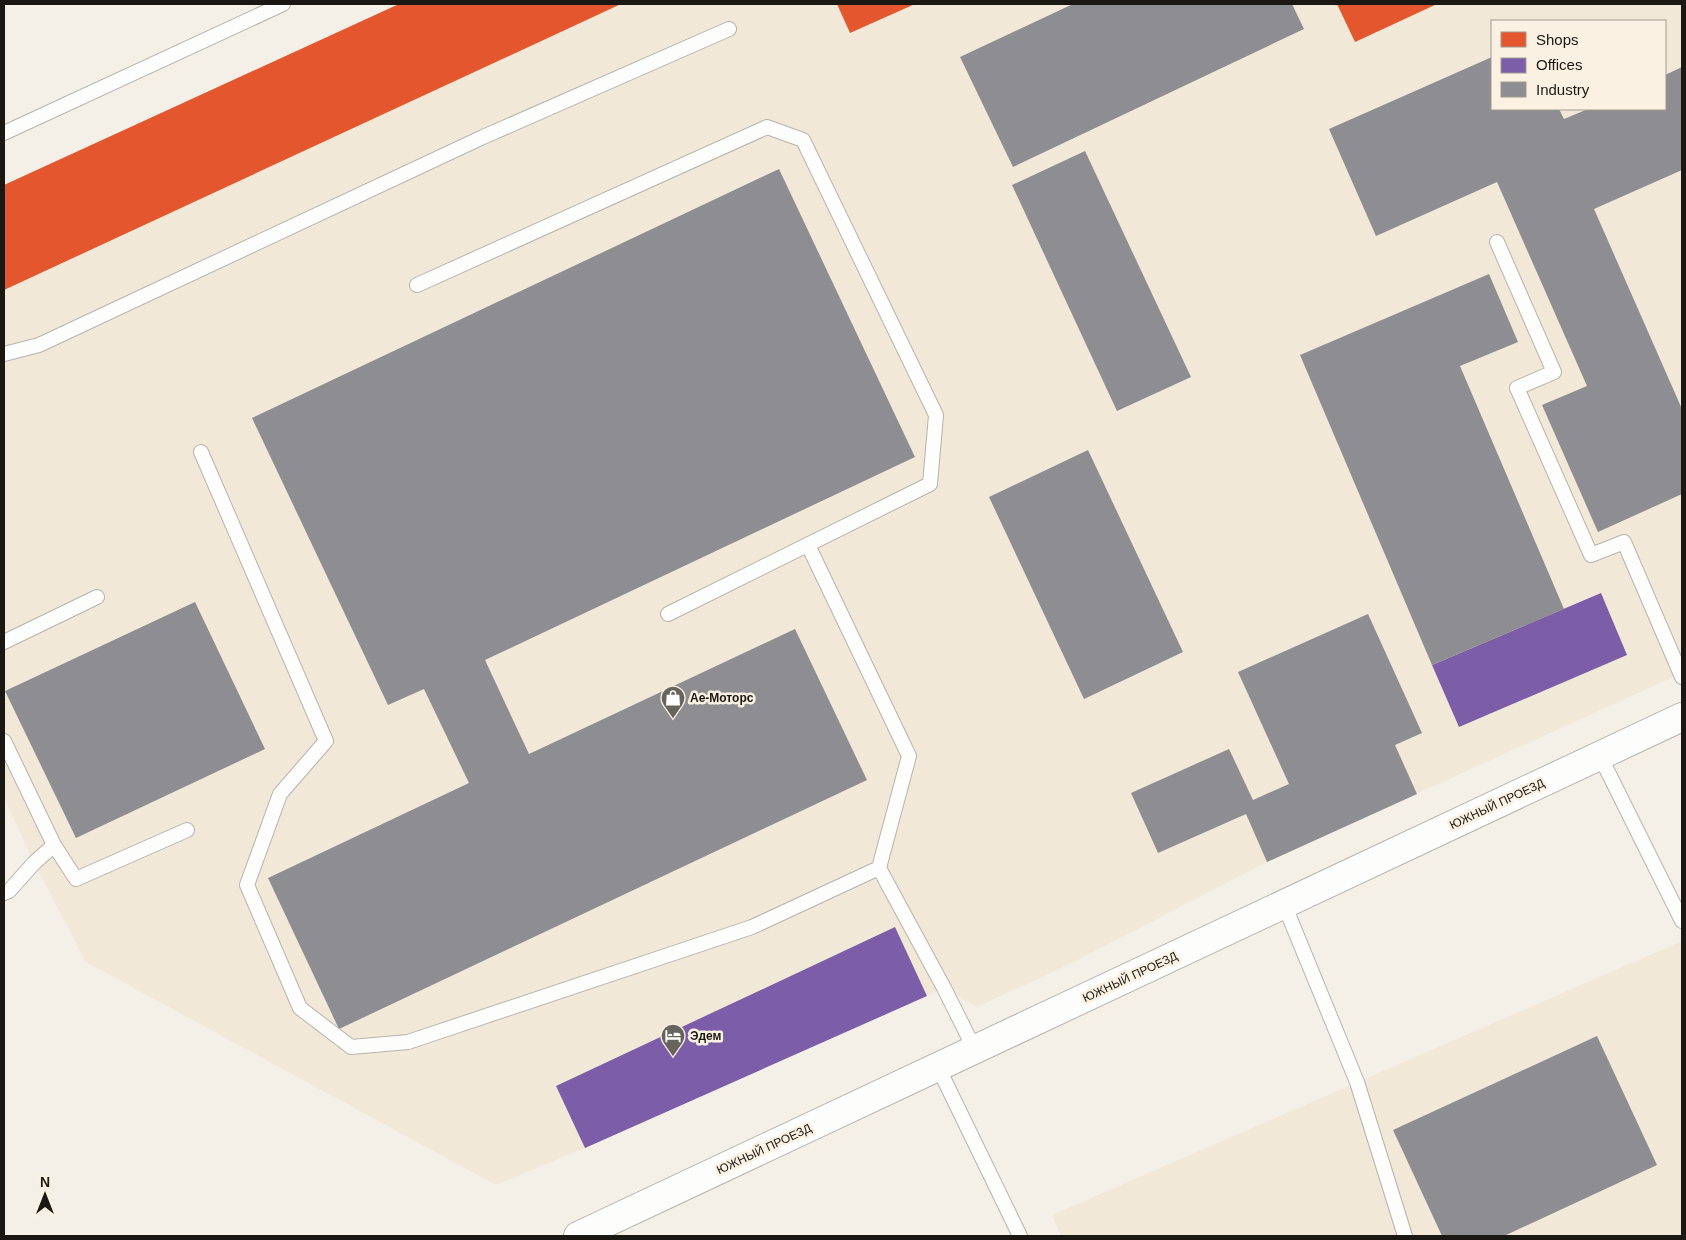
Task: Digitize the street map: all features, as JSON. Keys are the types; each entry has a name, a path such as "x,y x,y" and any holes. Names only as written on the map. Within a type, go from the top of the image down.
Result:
{"street":[{"name":"ЮЖНЫЙ ПРОЕЗД","path":"578,1236 1682,717"}],"lane":[{"path":"4,132 283,4"},
{"path":"4,354 39,345 484,137 729,28"},
{"path":"418,285 767,127 803,140 936,415 930,484 668,614"},
{"path":"1497,242 1554,372 1517,388 1591,555 1624,542 1682,677"},
{"path":"201,452 326,741 280,794 247,886 300,1008 351,1047 408,1042 752,927 879,868"},
{"path":"808,545 910,756 879,868 944,988 975,1050"},
{"path":"4,642 97,597"},
{"path":"4,741 54,845 76,879 187,830"},
{"path":"1600,756 1682,920"},
{"path":"4,894 10,891 34,863 54,845"},
{"path":"1284,904 1357,1082 1406,1236"},
{"path":"938,1067 1020,1236"}],"shaded area":[{"path":"399,4 1682,4 1682,673 1267,862 1070,964 977,1007 944,988 585,1148 496,1185 86,962 34,863 4,797 4,185"},
{"path":"1682,941 1682,1236 1061,1236 1052,1215"}],"building: Shops":[{"path":"399,4 621,4 4,290 4,185"},
{"path":"837,4 915,4 850,33"},
{"path":"1337,4 1437,4 1355,42"}],"building: Offices":[{"path":"1601,593 1627,655 1459,727 1432,665"},
{"path":"895,927 927,996 585,1148 556,1086"}],"building: Industry":[{"path":"1073,4 1292,4 1304,29 1013,167 960,57"},
{"path":"1491,57 1491,110 1560,110 1564,119 1586,110 1666,110 1666,75 1682,67 1682,170 1594,209 1682,409 1682,494 1598,532 1542,405 1587,386 1497,182 1376,236 1329,129"},
{"path":"1085,151 1191,377 1117,411 1012,185"},
{"path":"779,169 915,457 485,660 529,754 795,629 867,780 339,1029 268,878 469,783 424,689 388,705 252,418"},
{"path":"1489,274 1518,342 1460,366 1564,609 1432,665 1300,355"},
{"path":"1088,450 1183,652 1084,699 989,497"},
{"path":"195,602 265,749 76,838 5,691"},
{"path":"1368,614 1422,733 1395,745 1417,794 1267,862 1246,814 1158,853 1131,793 1229,749 1253,800 1289,784 1238,672"},
{"path":"1597,1036 1657,1165 1504,1236 1442,1236 1393,1130"}],"place":[{"name":"Ае-Моторс","path":"673,719"},
{"name":"Эдем","path":"673,1057"}]}
